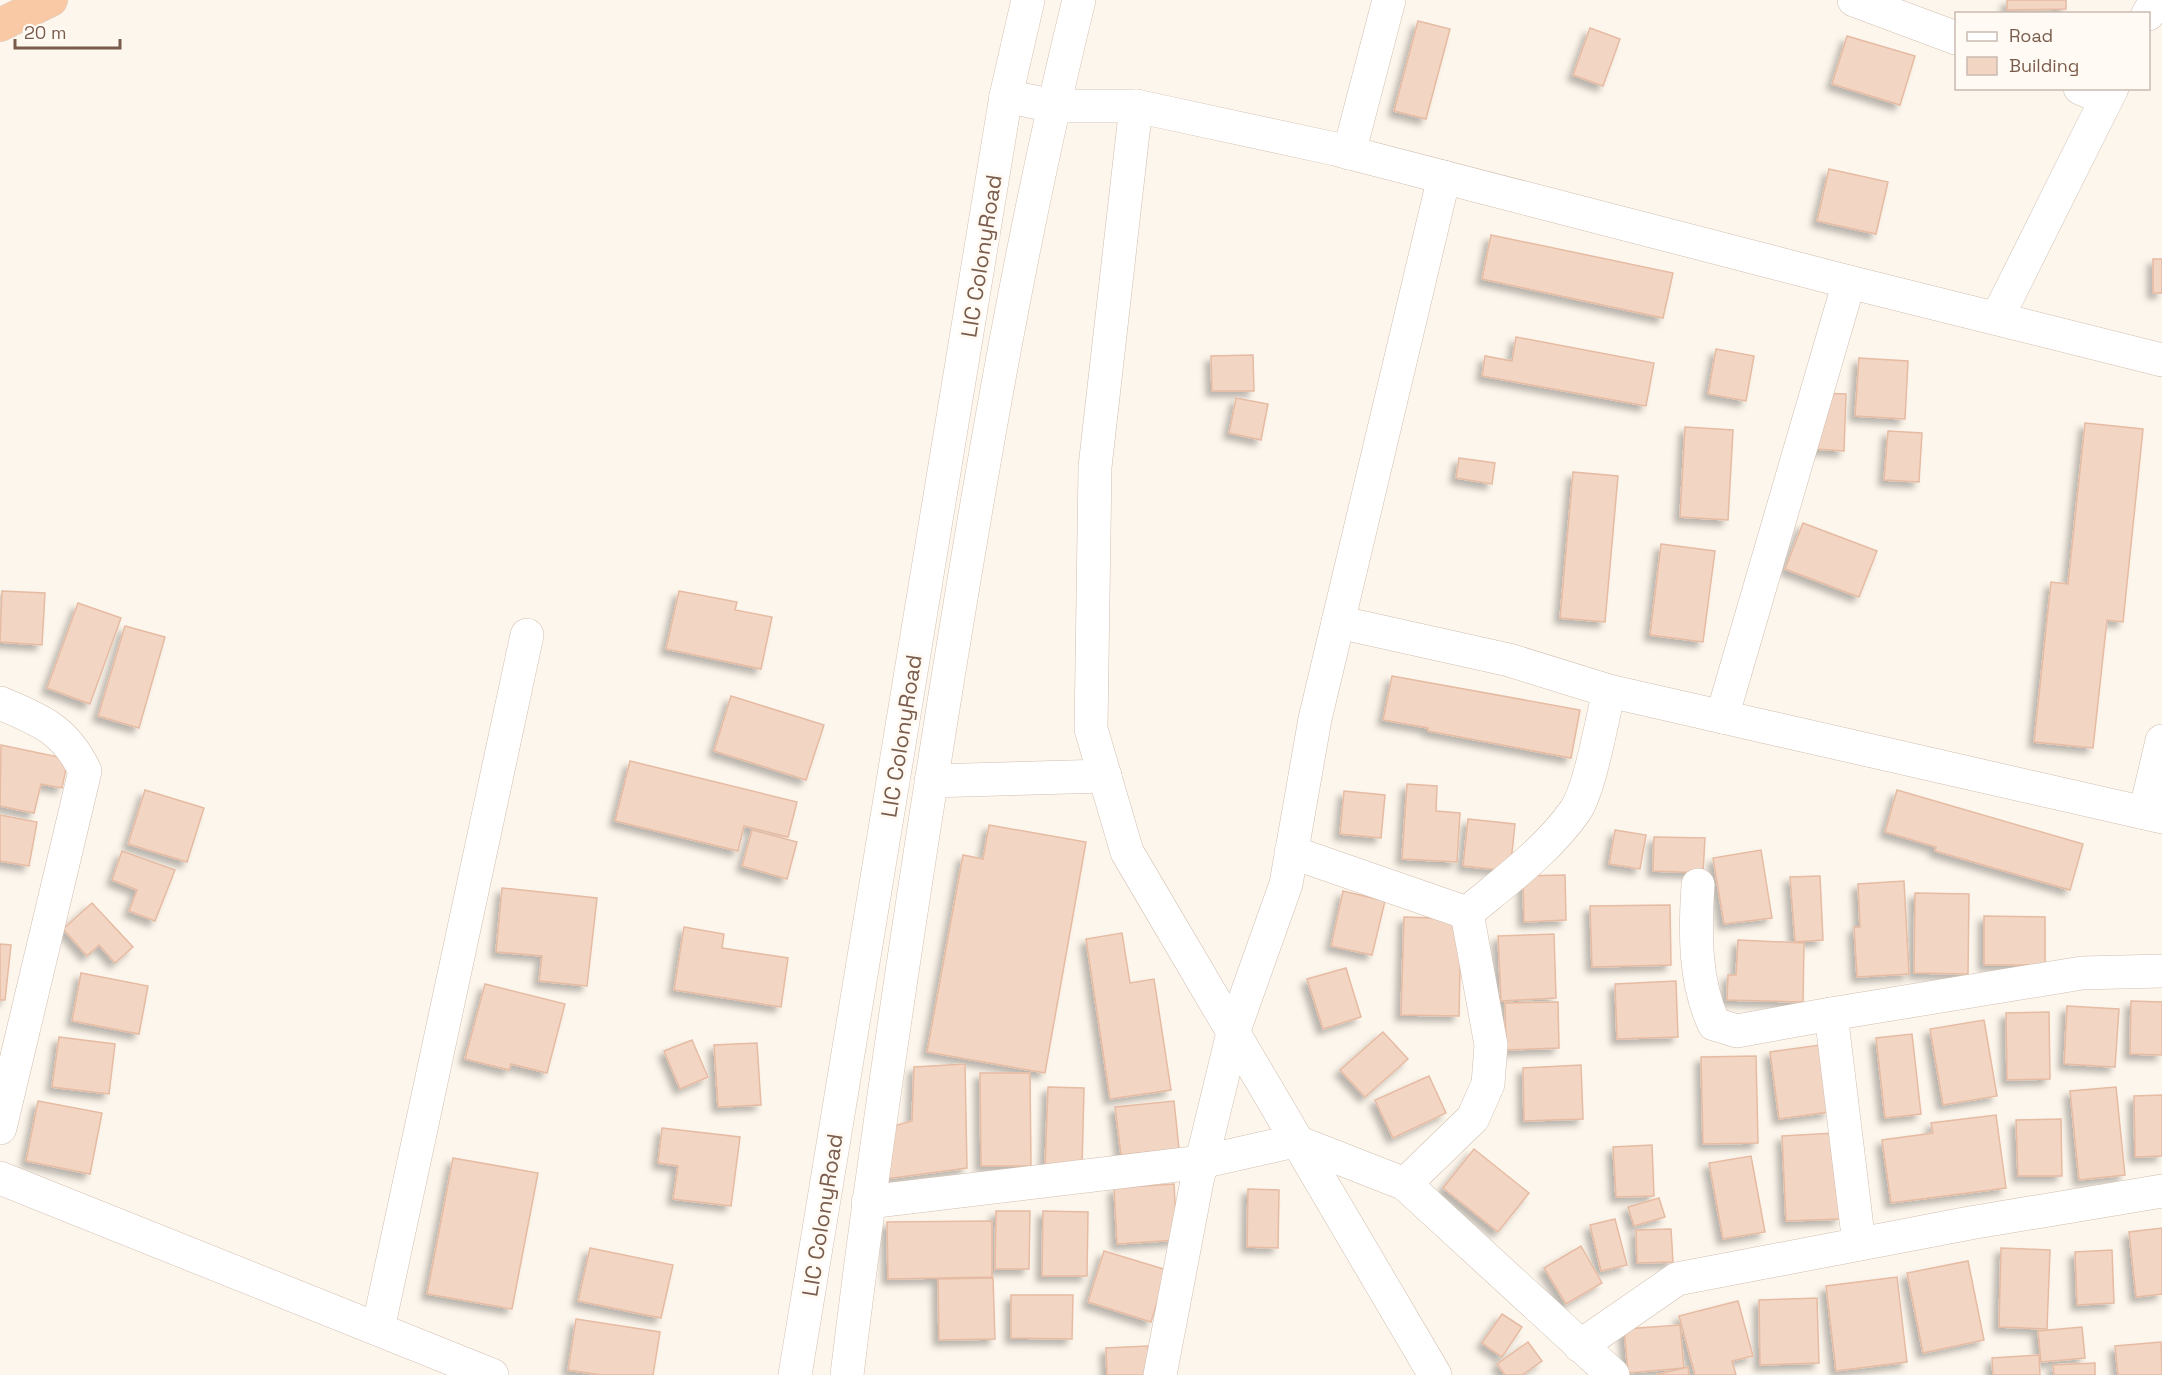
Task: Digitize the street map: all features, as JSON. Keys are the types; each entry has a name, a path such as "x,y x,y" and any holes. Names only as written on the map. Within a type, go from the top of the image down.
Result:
{"highway":[{"path":"0,25 51,0"}],"street":[{"name":"LIC ColonyRoad","path":"795,1375 1006,96 1028,0"},
{"name":"LIC ColonyRoad","path":"847,1375 868,1202 975,508 1053,106 1079,0"},
{"path":"1349,153 1389,0"},
{"path":"1854,0 1904,8 1955,37"},
{"path":"1997,318 2099,92"},
{"path":"1006,96 1053,106 1136,106 1349,153 2162,360"},
{"path":"1136,106 1095,467 1091,729 1127,852 1295,1141 1435,1375"},
{"path":"1160,1375 1202,1162 1233,1033 1286,884 1315,719 1444,177"},
{"path":"1722,717 1849,282"},
{"path":"1338,621 1509,660 1609,691 2154,815 2162,741"},
{"path":"378,1329 527,635"},
{"path":"1467,914 1546,844 1577,810 1609,691"},
{"path":"0,703 43,721 74,749 84,771 0,1128"},
{"path":"932,781 1105,776"},
{"path":"1291,852 1467,914"},
{"path":"1698,885 1696,921 1704,1002 1714,1024 1737,1031 2082,973 2162,971"},
{"path":"1405,1184 1473,1118 1488,1084 1491,1045 1467,914"},
{"path":"1831,1014 1859,1244"},
{"path":"868,1202 1202,1162 1295,1141 1405,1184 1613,1375"},
{"path":"0,1178 492,1375"},
{"path":"1580,1346 1677,1279 1859,1244 2162,1191"}],"building":[{"path":"2007,0 2066,0 2066,9 2007,10"},
{"path":"1418,21 1450,29 1426,119 1394,111"},
{"path":"1590,28 1620,39 1603,86 1573,75"},
{"path":"1847,36 1915,56 1900,105 1832,84"},
{"path":"1829,169 1888,182 1876,234 1817,221"},
{"path":"1491,235 1673,273 1663,318 1482,279"},
{"path":"2153,259 2162,259 2162,293 2153,293"},
{"path":"1516,337 1654,363 1646,406 1482,376 1485,356 1512,361"},
{"path":"1716,349 1754,356 1746,401 1708,394"},
{"path":"1253,355 1254,391 1212,391 1211,356"},
{"path":"1859,358 1908,361 1905,419 1855,416"},
{"path":"1818,393 1846,394 1844,451 1816,449"},
{"path":"1236,398 1268,404 1261,440 1229,433"},
{"path":"2085,423 2143,429 2123,622 2107,620 2093,748 2034,742 2051,582 2068,584"},
{"path":"1685,427 1733,430 1728,520 1680,517"},
{"path":"1888,431 1922,433 1919,482 1884,480"},
{"path":"1459,458 1495,463 1492,484 1456,478"},
{"path":"1573,472 1618,476 1605,622 1560,618"},
{"path":"1803,523 1877,551 1859,597 1785,569"},
{"path":"1661,544 1715,551 1703,642 1650,635"},
{"path":"2,591 45,593 42,645 0,642"},
{"path":"679,591 737,602 735,610 772,617 761,669 666,649"},
{"path":"78,603 121,618 90,704 47,688"},
{"path":"125,626 165,637 139,728 98,716"},
{"path":"1392,676 1580,710 1571,758 1428,731 1428,728 1383,720"},
{"path":"731,696 824,725 806,780 714,751"},
{"path":"1,745 68,759 62,788 41,784 34,813 0,806"},
{"path":"630,761 797,802 788,837 744,826 738,851 615,821"},
{"path":"1407,784 1437,786 1436,811 1460,813 1457,862 1402,859"},
{"path":"145,790 204,808 187,862 128,844"},
{"path":"1897,790 2083,844 2070,890 1935,851 1936,847 1885,832"},
{"path":"1344,791 1385,795 1381,838 1340,834"},
{"path":"0,815 37,822 29,866 0,861"},
{"path":"1468,819 1515,824 1510,871 1463,866"},
{"path":"989,825 1086,842 1045,1073 927,1052 963,855 983,859"},
{"path":"752,830 797,842 787,879 742,866"},
{"path":"1615,830 1646,835 1640,869 1609,864"},
{"path":"1654,837 1705,838 1703,873 1653,871"},
{"path":"1761,850 1772,918 1724,924 1713,858"},
{"path":"122,851 175,870 155,921 129,911 137,890 112,880"},
{"path":"1565,875 1566,920 1524,922 1523,876"},
{"path":"1820,876 1823,940 1795,942 1790,877"},
{"path":"1904,881 1909,974 1857,977 1854,927 1860,927 1858,884"},
{"path":"502,888 597,898 587,986 539,981 542,956 496,952"},
{"path":"1343,891 1385,901 1372,955 1331,946"},
{"path":"1915,893 1969,894 1968,974 1914,973"},
{"path":"92,903 133,947 115,963 99,945 87,956 63,929"},
{"path":"1670,905 1671,965 1592,967 1590,906"},
{"path":"1984,916 2045,917 2045,965 1984,965"},
{"path":"1404,917 1461,919 1459,1016 1401,1015"},
{"path":"684,927 724,934 722,948 788,958 781,1007 674,990"},
{"path":"1122,933 1130,983 1154,979 1171,1090 1110,1099 1086,939"},
{"path":"1554,934 1556,998 1501,1001 1498,936"},
{"path":"1738,940 1804,943 1803,1002 1727,1000 1728,975 1736,975"},
{"path":"0,944 11,945 5,1000 0,1000"},
{"path":"1346,968 1361,1017 1323,1029 1307,979"},
{"path":"81,973 148,986 139,1034 72,1021"},
{"path":"1676,981 1678,1037 1617,1039 1615,984"},
{"path":"485,984 565,1004 547,1073 511,1064 509,1070 465,1059"},
{"path":"2131,1001 2162,1002 2162,1055 2130,1054"},
{"path":"1558,1002 1559,1048 1506,1050 1505,1003"},
{"path":"2067,1006 2119,1009 2115,1067 2064,1064"},
{"path":"2049,1012 2050,1079 2007,1080 2006,1013"},
{"path":"1984,1020 1997,1096 1943,1105 1930,1029"},
{"path":"1383,1032 1408,1059 1365,1097 1340,1070"},
{"path":"1912,1034 1921,1114 1885,1118 1876,1038"},
{"path":"59,1037 115,1044 109,1094 52,1087"},
{"path":"692,1040 708,1077 680,1089 664,1051"},
{"path":"757,1043 761,1105 718,1107 714,1045"},
{"path":"1820,1045 1829,1112 1779,1119 1770,1052"},
{"path":"1756,1056 1758,1143 1703,1144 1701,1057"},
{"path":"965,1064 967,1168 878,1180 883,1129 912,1121 914,1067"},
{"path":"1581,1065 1583,1119 1524,1121 1523,1068"},
{"path":"980,1073 1030,1073 1031,1166 981,1166"},
{"path":"1429,1076 1446,1113 1393,1138 1375,1100"},
{"path":"1048,1087 1084,1088 1082,1168 1045,1167"},
{"path":"2116,1087 2125,1175 2079,1180 2070,1091"},
{"path":"2162,1095 2162,1156 2135,1157 2134,1096"},
{"path":"38,1101 102,1113 90,1174 26,1161"},
{"path":"1174,1101 1179,1149 1121,1155 1115,1107"},
{"path":"1996,1115 2006,1188 1891,1203 1882,1140 1933,1133 1931,1123"},
{"path":"2061,1119 2062,1176 2018,1176 2016,1120"},
{"path":"662,1128 740,1137 731,1206 673,1199 678,1166 658,1163"},
{"path":"1836,1133 1840,1219 1786,1221 1782,1136"},
{"path":"1652,1145 1654,1196 1616,1197 1613,1147"},
{"path":"1474,1149 1529,1193 1498,1232 1443,1188"},
{"path":"1751,1156 1765,1232 1723,1239 1709,1163"},
{"path":"453,1158 538,1173 512,1309 427,1294"},
{"path":"1174,1184 1177,1240 1117,1244 1114,1188"},
{"path":"1248,1189 1279,1190 1278,1248 1247,1247"},
{"path":"1659,1198 1665,1217 1634,1226 1628,1207"},
{"path":"996,1211 1030,1211 1029,1269 995,1269"},
{"path":"1043,1211 1088,1212 1087,1276 1042,1276"},
{"path":"1615,1219 1627,1265 1601,1271 1590,1225"},
{"path":"992,1221 992,1277 888,1279 887,1222"},
{"path":"2162,1228 2162,1294 2136,1297 2129,1232"},
{"path":"1671,1229 1673,1262 1637,1263 1636,1230"},
{"path":"1581,1246 1602,1283 1566,1304 1544,1268"},
{"path":"590,1248 673,1265 661,1318 578,1301"},
{"path":"2001,1248 2050,1250 2047,1329 1999,1327"},
{"path":"2112,1250 2114,1303 2077,1305 2075,1252"},
{"path":"1104,1251 1167,1270 1151,1322 1088,1302"},
{"path":"1968,1261 1984,1340 1923,1353 1907,1273"},
{"path":"1897,1277 1907,1362 1836,1371 1826,1286"},
{"path":"993,1278 995,1339 939,1340 938,1279"},
{"path":"1011,1295 1073,1295 1072,1339 1011,1338"},
{"path":"1817,1298 1819,1363 1760,1365 1759,1300"},
{"path":"1738,1301 1753,1356 1732,1361 1736,1375 1695,1375 1679,1316"},
{"path":"1502,1314 1522,1327 1502,1357 1482,1343"},
{"path":"576,1319 660,1332 653,1375 601,1375 568,1370"},
{"path":"1680,1325 1684,1368 1628,1373 1624,1329"},
{"path":"2082,1327 2085,1358 2041,1362 2038,1331"},
{"path":"1528,1342 1542,1361 1522,1375 1505,1375 1497,1364"},
{"path":"2161,1342 2162,1375 2118,1375 2115,1346"},
{"path":"1148,1346 1150,1375 1107,1375 1106,1348"},
{"path":"2039,1355 2040,1375 1993,1375 1992,1358"},
{"path":"2095,1363 2095,1375 2054,1375 2053,1365"},
{"path":"1688,1367 1689,1375 1655,1375"}]}
